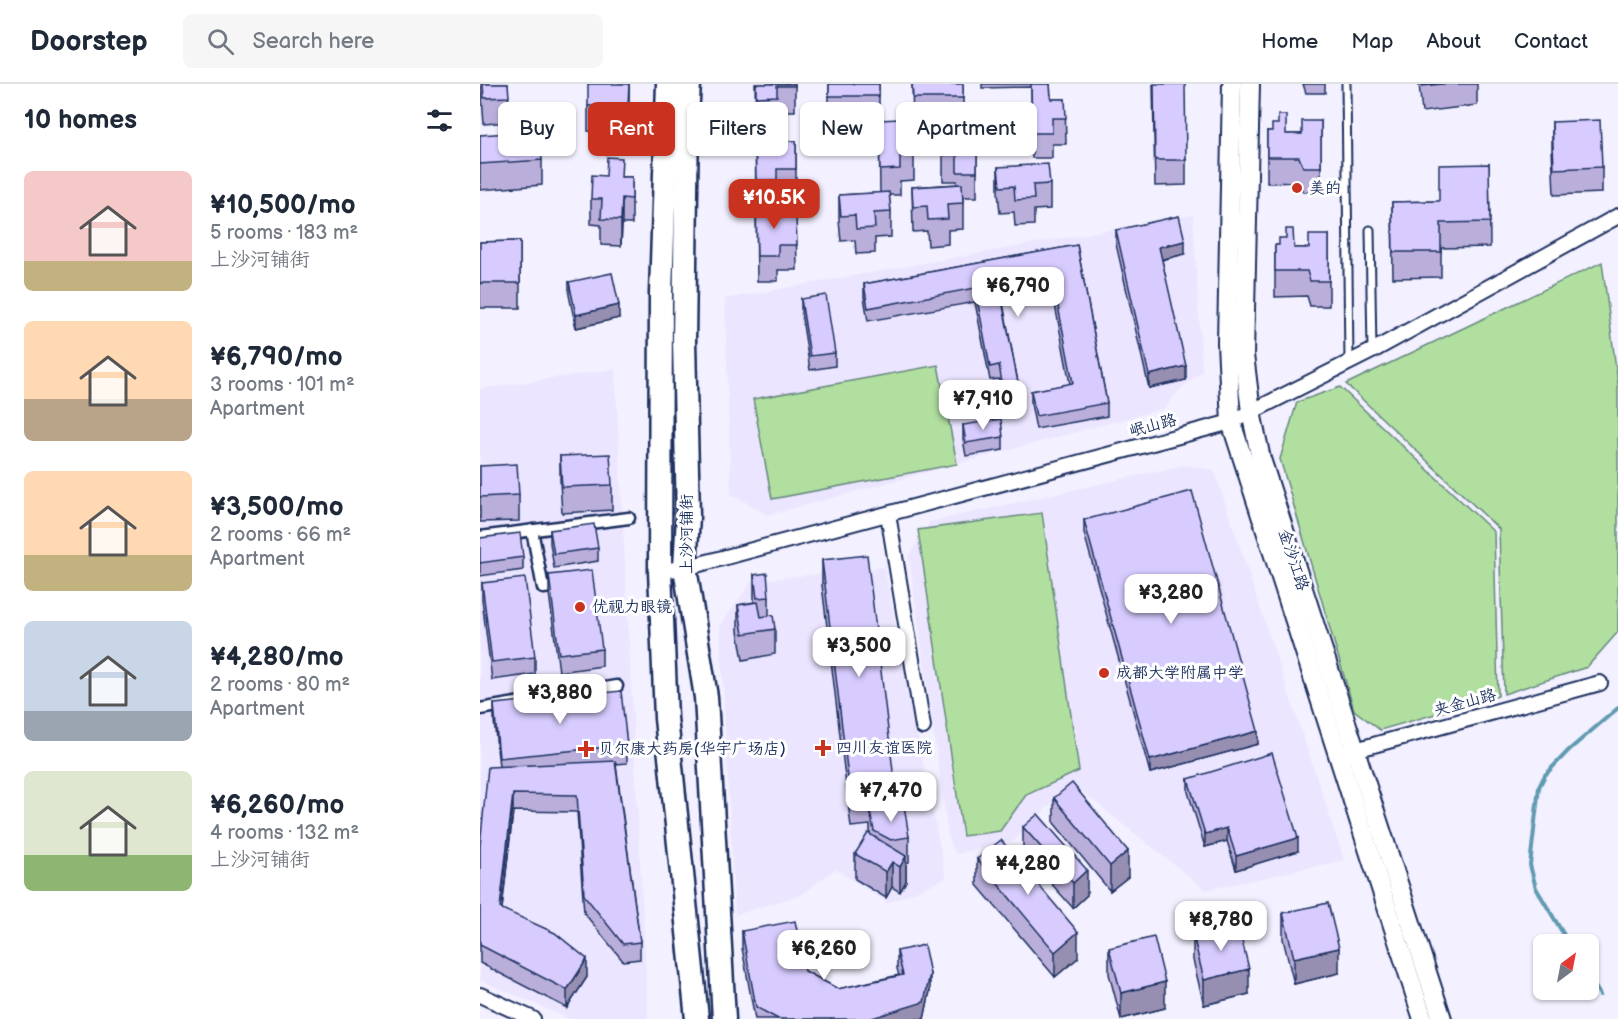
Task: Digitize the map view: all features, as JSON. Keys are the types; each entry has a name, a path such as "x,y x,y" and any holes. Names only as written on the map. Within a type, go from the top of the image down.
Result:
{"main road":[{"name":"上沙河铺街","path":"668,84 661,293 660,571 666,718 697,1019"},
{"name":"上沙河铺街","path":"689,84 684,341 688,516 685,568 706,696 724,1019"}],"street":[{"path":"1232,84 1227,343 1231,422 1346,752"},
{"name":"金沙江路","path":"1250,84 1244,355 1251,412 1261,459 1423,1019"},
{"name":"岷山路","path":"660,571 685,568 1231,422 1372,351 1618,216"},
{"path":"888,514 923,727"},
{"path":"480,537 629,518"},
{"path":"532,530 543,588 568,585"},
{"name":"夹金山路","path":"1346,752 1600,683"},
{"path":"480,709 617,686"},
{"name":"金沙江路","path":"1346,752 1442,1019"},
{"path":"480,995 533,1019"}],"lane":[{"path":"1346,84 1349,363"},
{"path":"1370,230 1372,351"}],"shaded area":[{"path":"1193,215 1202,371 1179,390 1165,408 768,515 731,494 725,299"},
{"path":"615,369 648,1019 570,1019 480,980 480,389"},
{"name":"成都大学附属中学","path":"1184,465 1214,470 1344,860 1206,890 1080,790 1059,796 1014,841 956,854 949,841 909,556 930,522"},
{"name":"四川友谊医院","path":"884,567 946,878 888,903 835,869 801,895 735,915 720,626 752,581"}],"green space":[{"path":"1602,262 1618,384 1618,632 1587,667 1504,694 1499,529 1346,384"},
{"path":"938,365 957,464 772,499 753,399"},
{"path":"1340,387 1494,532 1498,696 1380,730 1354,710 1280,459 1297,402"},
{"path":"1042,513 1079,771 1026,795 1000,831 963,836 918,530"}],"building":[{"path":"483,84 508,84 509,97 484,98"},
{"path":"588,84 629,84 628,102 588,102"},
{"path":"756,84 795,84 795,86 777,86 777,96 756,97"},
{"path":"829,84 879,84 879,96 829,96"},
{"path":"912,84 963,84 963,98 913,98"},
{"path":"1031,84 1050,84 1051,99 1065,99 1066,118 1052,118 1052,133 1037,133 1037,102 1031,102"},
{"path":"1154,84 1185,84 1186,160 1155,160"},
{"path":"1278,115 1286,115 1286,134 1302,134 1302,121 1321,121 1321,167 1303,167 1299,157 1267,157 1267,131 1272,131 1272,124 1278,124"},
{"path":"896,119 896,156 900,156 900,169 880,170 880,156 884,156 884,120"},
{"path":"1600,120 1602,167 1554,169 1552,122"},
{"path":"498,134 498,156 542,156 542,160 480,164 480,135"},
{"path":"788,141 796,141 796,169 777,169 777,180 756,180 756,156 788,156"},
{"path":"957,156 977,156 977,172 957,172"},
{"path":"607,157 622,158 621,177 632,177 632,199 622,198 621,220 601,219 602,199 591,199 592,175 606,176"},
{"path":"1048,164 1050,184 1033,185 1034,199 1015,200 1014,186 1000,187 998,167"},
{"path":"1489,164 1490,222 1441,223 1441,252 1393,252 1392,202 1439,201 1439,165"},
{"path":"962,184 963,203 947,204 948,219 928,220 927,206 913,207 912,187"},
{"path":"889,192 891,212 874,213 875,228 856,229 855,215 841,216 839,195"},
{"path":"756,203 779,204 779,217 796,217 797,245 778,245 778,256 757,256"},
{"path":"1179,216 1185,241 1159,247 1186,366 1149,375 1116,230"},
{"path":"1286,229 1293,229 1294,248 1309,248 1309,235 1329,235 1329,281 1310,281 1307,271 1275,271 1275,245 1279,245 1279,238 1286,238"},
{"path":"520,241 520,283 480,283 480,242"},
{"path":"1077,245 1107,403 1036,416 1031,391 1073,383 1052,275 999,285 1021,398 1005,401 999,365 990,367 975,288 868,308 864,284"},
{"path":"612,273 619,305 576,315 569,282"},
{"path":"826,295 835,353 810,356 801,299"},
{"path":"1001,419 1003,437 966,443 963,425"},
{"path":"610,454 612,485 562,487 560,456"},
{"path":"517,464 519,495 480,497 480,466"},
{"path":"1192,491 1258,731 1150,760 1084,520"},
{"path":"594,524 598,548 554,554 550,530"},
{"path":"520,533 523,557 480,563 480,538"},
{"path":"867,555 896,796 851,802 822,560"},
{"path":"592,570 602,649 559,654 549,575"},
{"path":"767,573 769,597 757,598 754,575"},
{"path":"525,578 535,657 492,662 482,583"},
{"path":"758,602 761,617 773,615 775,629 743,634 738,605"},
{"path":"621,691 627,745 499,758 494,704"},
{"path":"1272,753 1298,838 1236,856 1227,828 1205,834 1188,779"},
{"path":"615,761 640,942 623,944 584,895 577,795 513,794 500,908 555,933 587,959 567,990 480,945 480,846 488,767"},
{"path":"1072,783 1128,851 1110,866 1054,798"},
{"path":"904,805 909,837 891,840 874,831 870,811"},
{"path":"1038,814 1087,870 1073,883 1023,827"},
{"path":"868,833 906,856 900,867 892,862 886,872 855,854"},
{"path":"1001,840 1078,932 1055,952 977,859"},
{"path":"1328,903 1339,948 1294,958 1283,913"},
{"path":"795,921 805,971 838,989 903,975 897,951 924,945 930,974 924,1002 869,1019 778,1019 756,1007 742,931"},
{"path":"1238,924 1249,969 1204,980 1193,935"},
{"path":"1154,937 1165,982 1121,993 1109,948"}],"waterway":[{"path":"1563,934 1536,888 1530,865 1539,787 1545,775 1569,750 1618,708"}],"place":[{"name":"美的","path":"1297,188"},
{"name":"优视力眼镜","path":"580,607"},
{"name":"成都大学附属中学","path":"1104,673"},
{"name":"四川友谊医院","path":"823,748"},
{"name":"贝尔康大药房(华宇广场店)","path":"586,749"}]}
